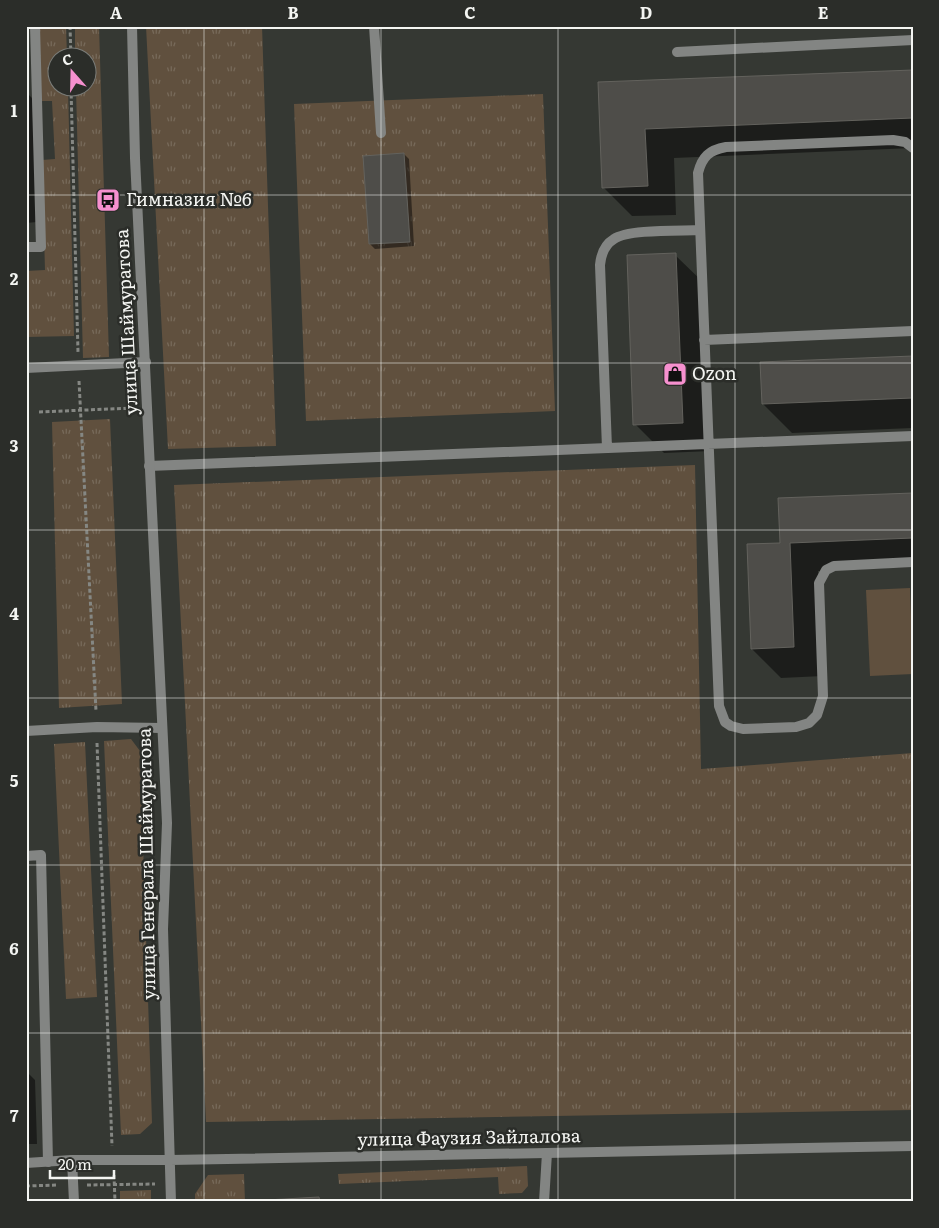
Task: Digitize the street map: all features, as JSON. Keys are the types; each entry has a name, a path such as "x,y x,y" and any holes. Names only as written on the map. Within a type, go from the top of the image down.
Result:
{"street":[{"path":"26,247 41,247 31,45 35,26"},
{"name":"улица Шаймуратова","path":"132,26 135,158 146,362 149,466"},
{"path":"374,26 381,133"},
{"path":"677,52 913,40"},
{"path":"913,148 905,142 892,140 715,149 707,154 701,162 698,173 700,230 718,706 721,716 731,726 743,729 796,727 809,723 817,715 823,696 819,583 826,570 843,565 913,562"},
{"path":"607,448 601,254 606,245 615,238 630,233 700,230"},
{"path":"704,340 913,331"},
{"path":"26,368 146,362"},
{"path":"149,466 913,436"},
{"name":"улица Генерала Шаймуратова","path":"149,466 167,823 163,929 171,1202"},
{"path":"26,731 96,727 162,728"},
{"path":"26,856 41,855 48,1162"},
{"name":"улица Фаузия Зайлалова","path":"26,1163 113,1159 170,1160 913,1146"},
{"path":"544,1202 547,1153"},
{"path":"72,1160 74,1202"}],"path":[{"path":"70,26 71,48"},
{"path":"72,98 79,411 96,727 115,1202"},
{"path":"39,412 147,407"},
{"path":"26,1186 171,1184"}],"green space":[{"path":"37,26 66,26 67,48 48,48 48,98 68,98 74,336 26,337 26,271 45,270 42,160 55,159 52,101 41,101"},
{"path":"75,26 99,26 109,357 83,358 76,98 98,98 98,48 75,48"},
{"path":"146,26 262,26 276,446 168,449"},
{"path":"543,94 555,411 306,421 294,104"},
{"path":"110,419 122,704 59,708 52,422"},
{"path":"695,465 701,769 913,753 913,1110 206,1122 174,485"},
{"path":"910,588 913,674 870,676 866,590"},
{"path":"131,739 140,751 152,1123 140,1134 121,1135 104,741"},
{"path":"85,742 97,997 66,999 54,744"},
{"path":"527,1166 528,1186 522,1193 499,1194 498,1177 339,1184 338,1174"},
{"path":"244,1174 245,1202 195,1202 195,1194 208,1175"},
{"path":"151,1190 151,1202 120,1202 120,1191"}],"building":[{"path":"913,70 913,118 645,129 648,186 602,188 598,82"},
{"path":"404,153 410,242 369,244 363,156"},
{"path":"676,253 683,423 633,425 627,255"},
{"path":"913,356 913,398 762,404 760,362"},
{"path":"913,493 913,538 790,543 794,647 751,649 747,544 780,543 778,498"},
{"path":"319,1197 320,1202 249,1201"}],"place":[{"name":"Гимназия №6","path":"108,200"},
{"name":"Ozon","path":"675,374"}]}
